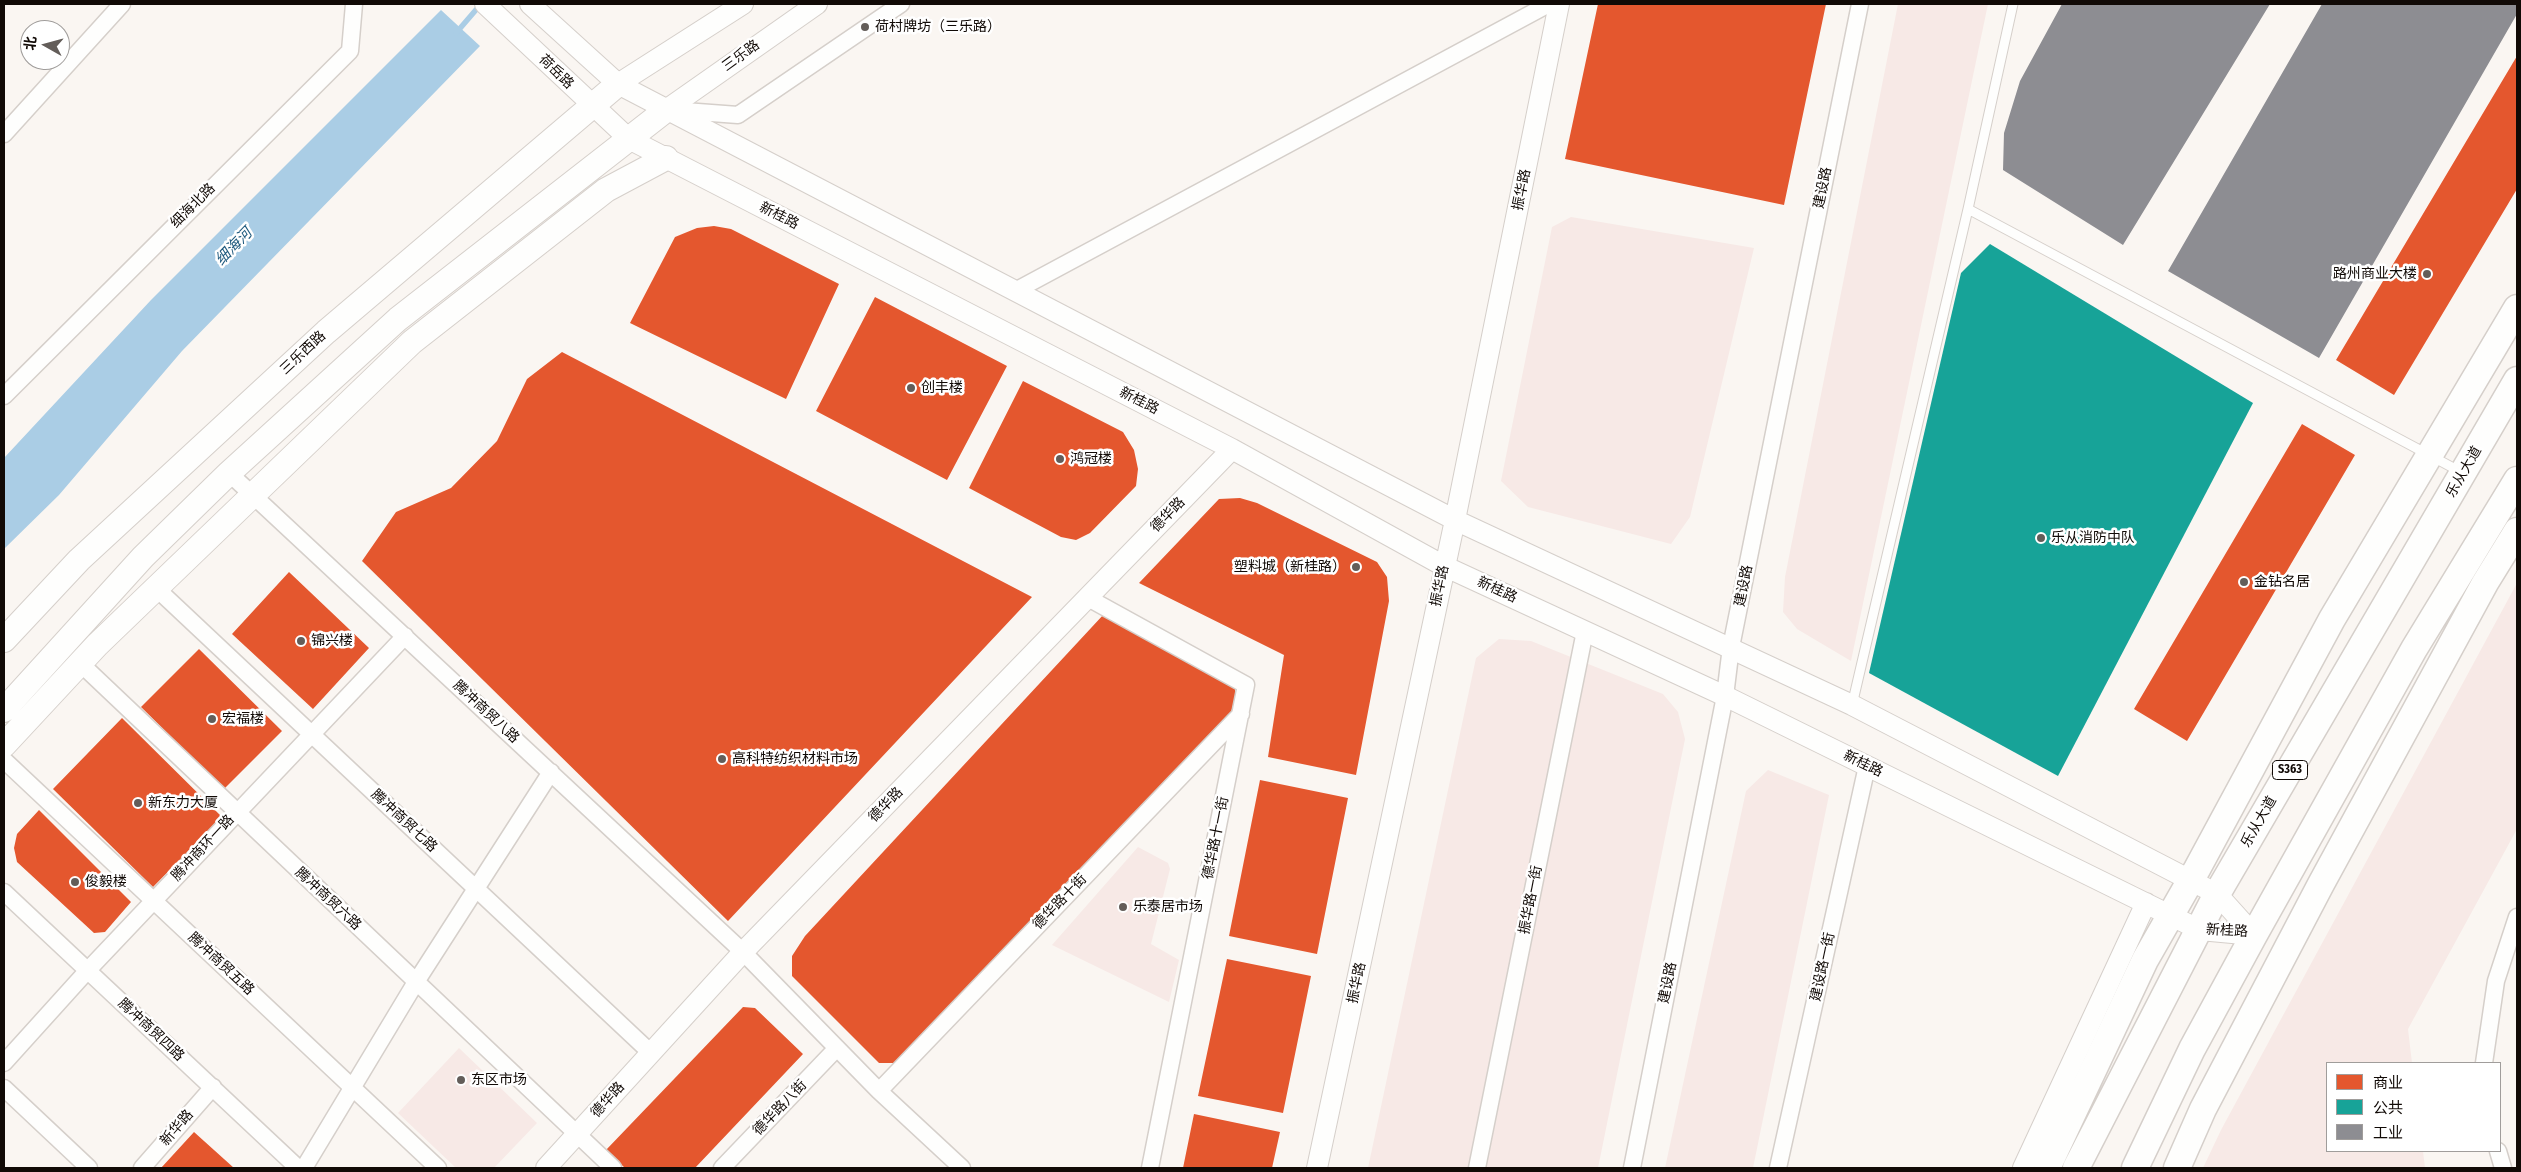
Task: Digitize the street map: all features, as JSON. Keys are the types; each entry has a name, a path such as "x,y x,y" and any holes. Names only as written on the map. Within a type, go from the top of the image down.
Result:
{"main road":[{"name":"三乐西路","path":"4,640 79,560 326,332 618,84"},
{"path":"4,710 143,557 229,473 398,319 666,110"},
{"path":"4,745 80,663 412,342 606,190 666,158"},
{"path":"2047,1168 2145,960 2191,880 2332,620 2517,308"},
{"name":"乐从大道","path":"2076,1168 2218,894 2517,380"},
{"path":"2135,1168 2192,1049 2254,935 2414,649 2517,480"},
{"path":"2177,1168 2203,1109 2321,884 2486,583 2517,531"}],"street":[{"path":"4,134 122,4"},
{"name":"细海北路","path":"4,396 350,51 354,4"},
{"name":"荷岳路","path":"485,4 629,139"},
{"path":"530,4 618,84 666,110 738,115 901,4"},
{"path":"618,84 743,4"},
{"name":"三乐路","path":"666,110 816,4"},
{"path":"1015,291 1549,4"},
{"name":"振华路","path":"1318,1168 1455,520 1559,4"},
{"name":"建设路","path":"1632,1168 1724,696 1731,648 1860,4"},
{"name":"新桂路","path":"666,110 1455,520 1852,705 2218,894 2254,935"},
{"name":"新桂路","path":"629,139 1232,449 1444,566 1724,696 2200,930 2254,935"},
{"name":"德华路","path":"546,1168 743,952 1232,449"},
{"name":"腾冲商贸八路","path":"229,473 743,952 879,1091 962,1168"},
{"name":"腾冲商贸七路","path":"156,588 652,1053"},
{"name":"德华路十一街","path":"1088,598 1246,685 1150,1168"},
{"name":"振华路一街","path":"1477,1168 1585,631"},
{"name":"腾冲商环一路","path":"4,1063 88,970 404,636"},
{"name":"腾冲商贸六路","path":"80,663 613,1168"},
{"name":"德华路十街","path":"879,1091 1241,714"},
{"name":"腾冲商贸五路","path":"4,760 438,1168"},
{"name":"建设路一街","path":"1778,1168 1867,766"},
{"path":"304,1168 416,982 551,772"},
{"name":"腾冲商贸四路","path":"4,892 298,1168"},
{"path":"2023,1168 2146,903"},
{"path":"2484,1062 2496,981 2517,917"},
{"name":"德华路八街","path":"722,1168 837,1048"},
{"name":"新华路","path":"142,1168 213,1087"},
{"path":"4,1088 89,1168"},
{"path":"2498,1152 2503,1168"}],"lane":[{"path":"1852,705 1968,209 2013,4"},
{"path":"1968,209 2463,474"}],"shaded area":[{"path":"1898,4 1988,4 1851,661 1797,629 1783,612 1785,577"},
{"path":"1571,217 1754,248 1690,517 1671,544 1528,507 1501,481 1552,227"},
{"path":"2517,583 2517,829 2408,1029 2412,1062 2326,1062 2326,1152 2423,1152 2425,1168 2203,1168 2221,1130"},
{"path":"1499,639 1531,641 1663,694 1678,712 1685,739 1598,1168 1368,1168 1476,658"},
{"path":"1768,770 1829,795 1753,1168 1665,1168 1746,791"},
{"name":"乐泰居市场","path":"1138,847 1168,863 1170,869 1151,944 1179,960 1169,1002 1052,945"},
{"name":"东区市场","path":"459,1048 537,1123 494,1168 456,1168 398,1113"}],"water":[{"path":"441,10 480,46 182,351 59,495 4,549 4,458 151,300"}],"building: 商业":[{"path":"1598,4 1826,4 1784,205 1565,159"},
{"name":"路州商业大楼","path":"2517,56 2517,189 2394,395 2336,360"},
{"path":"714,226 731,229 839,284 786,399 630,323 675,237 697,228"},
{"name":"创丰楼","path":"875,297 1007,366 947,480 816,411"},
{"name":"高科特纺织材料市场","path":"562,352 1032,597 728,921 362,561 396,512 451,488 497,441 527,379"},
{"name":"鸿冠楼","path":"1023,381 1123,432 1134,450 1138,469 1136,486 1090,533 1076,540 1061,537 969,488"},
{"name":"金钻名居","path":"2302,424 2355,455 2187,741 2134,709"},
{"path":"1240,498 1257,503 1377,562 1387,577 1389,601 1356,775 1268,757 1284,655 1139,583 1219,499"},
{"name":"锦兴楼","path":"289,572 369,648 313,709 232,634"},
{"path":"1104,614 1235,685 1235,698 1230,716 894,1063 879,1063 792,976 792,956 805,936"},
{"name":"宏福楼","path":"199,649 282,731 224,789 141,707"},
{"name":"新东力大厦","path":"122,718 222,817 153,887 53,789"},
{"path":"1260,780 1348,798 1317,954 1229,936"},
{"name":"俊毅楼","path":"39,810 131,902 105,932 94,933 17,862 14,848 17,834"},
{"path":"1227,959 1311,976 1283,1113 1198,1096"},
{"path":"743,1007 755,1008 803,1054 695,1168 625,1168 606,1150"},
{"path":"1194,1114 1280,1132 1272,1168 1183,1168"},
{"path":"194,1132 234,1168 161,1168"}],"building: 公共":[{"name":"乐从消防中队","path":"1990,244 2253,403 2058,776 1869,673 1961,273"}],"building: 工业":[{"path":"2062,4 2270,4 2123,245 2003,170 2004,133 2020,81"},
{"path":"2322,4 2517,4 2517,14 2319,358 2168,271"}],"waterway":[{"name":"细海河","path":"456,33 481,4"}],"place":[{"name":"荷村牌坊（三乐路）","path":"865,27"},
{"name":"路州商业大楼","path":"2427,274"},
{"name":"创丰楼","path":"911,388"},
{"name":"鸿冠楼","path":"1060,459"},
{"name":"乐从消防中队","path":"2041,538"},
{"name":"塑料城（新桂路）","path":"1356,567"},
{"name":"金钻名居","path":"2244,582"},
{"name":"锦兴楼","path":"301,641"},
{"name":"宏福楼","path":"212,719"},
{"name":"高科特纺织材料市场","path":"722,759"},
{"name":"新东力大厦","path":"138,803"},
{"name":"俊毅楼","path":"75,882"},
{"name":"乐泰居市场","path":"1123,907"},
{"name":"东区市场","path":"461,1080"}]}
